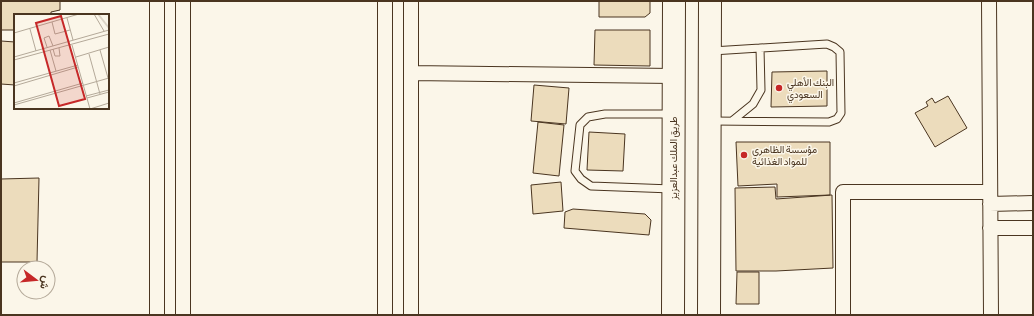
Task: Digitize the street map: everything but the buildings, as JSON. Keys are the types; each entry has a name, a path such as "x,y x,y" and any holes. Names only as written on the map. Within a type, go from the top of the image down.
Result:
{"highway":[{"name":"طريق الملك عبدالعزيز","path":"673,315 674,1"},
{"path":"709,315 710,1"}],"street":[{"path":"157,1 157,315"},
{"path":"183,1 183,315"},
{"path":"385,1 385,315"},
{"path":"411,1 411,315"},
{"path":"989,1 991,315"},
{"path":"411,73 673,76"},
{"path":"843,315 843,192 990,198 1033,203"},
{"path":"990,228 1033,228"}],"lane":[{"path":"710,51 827,44 834,47 840,52 841,113 836,119 829,122 710,121"},
{"path":"732,121 753,104 761,90 760,48"},
{"path":"673,114 605,114 588,117 580,125 575,171 581,179 591,186 673,189"}],"place":[{"name":"البنك الأهلي السعودي","path":"779,88"},
{"name":"مؤسسة الظاهري للمواد الغذائية","path":"744,155"}]}
